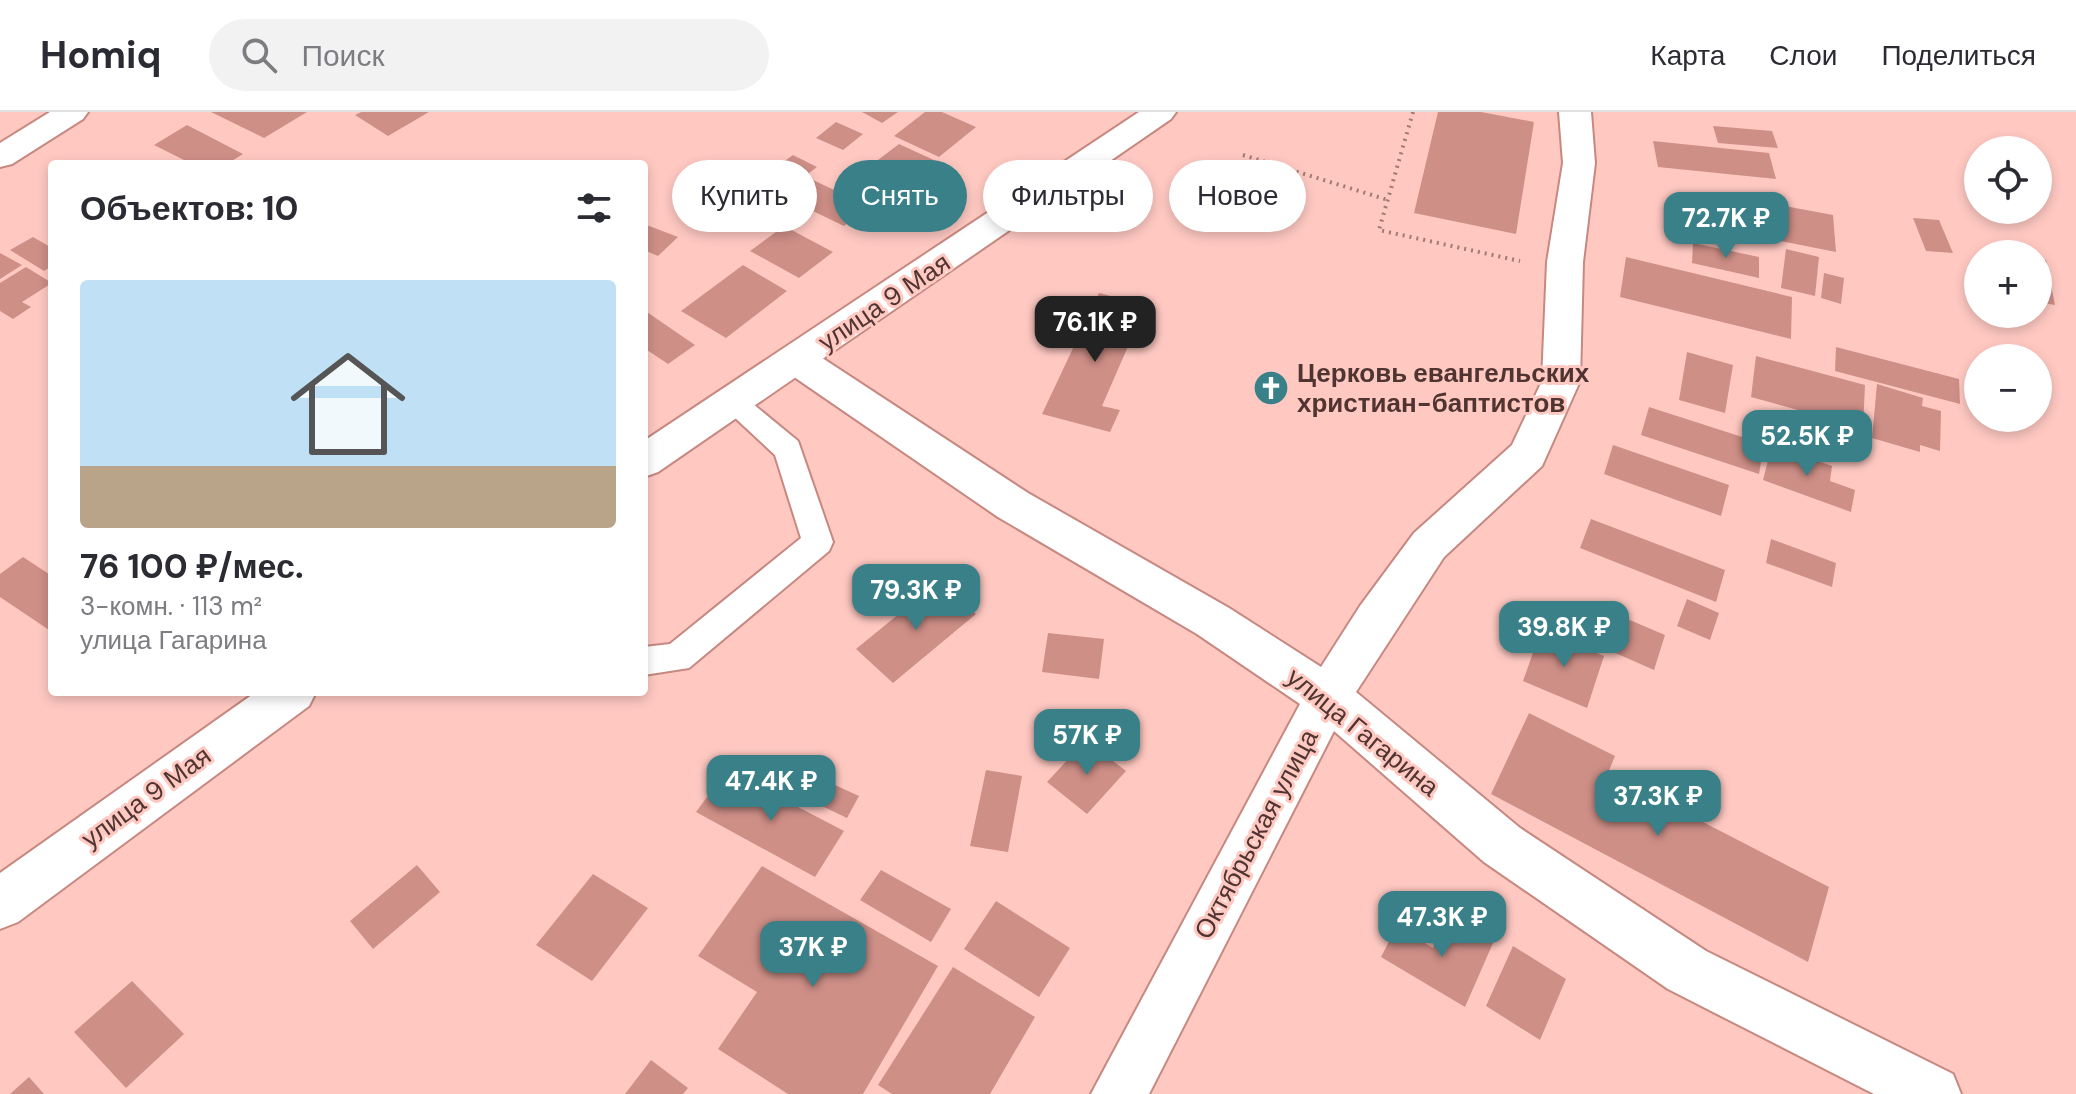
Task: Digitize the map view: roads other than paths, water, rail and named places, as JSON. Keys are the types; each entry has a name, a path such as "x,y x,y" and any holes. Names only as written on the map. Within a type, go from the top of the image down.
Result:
{"street":[{"path":"0,157 72,112"},
{"name":"улица 9 Мая","path":"648,458 1160,112"},
{"name":"Октябрьская улица","path":"1119,1094 1328,697 1376,619 1429,545 1528,455 1561,381 1565,271 1579,163 1575,112"},
{"name":"улица Гагарина","path":"797,360 1013,505 1213,621 1328,697 1502,845 1687,970 1933,1094"},
{"name":"улица 9 Мая","path":"0,904 293,696"}],"lane":[{"path":"648,661 677,658 818,542 788,449 732,402"}],"place":[{"name":"Церковь евангельских христиан-баптистов","path":"1271,388"}]}
